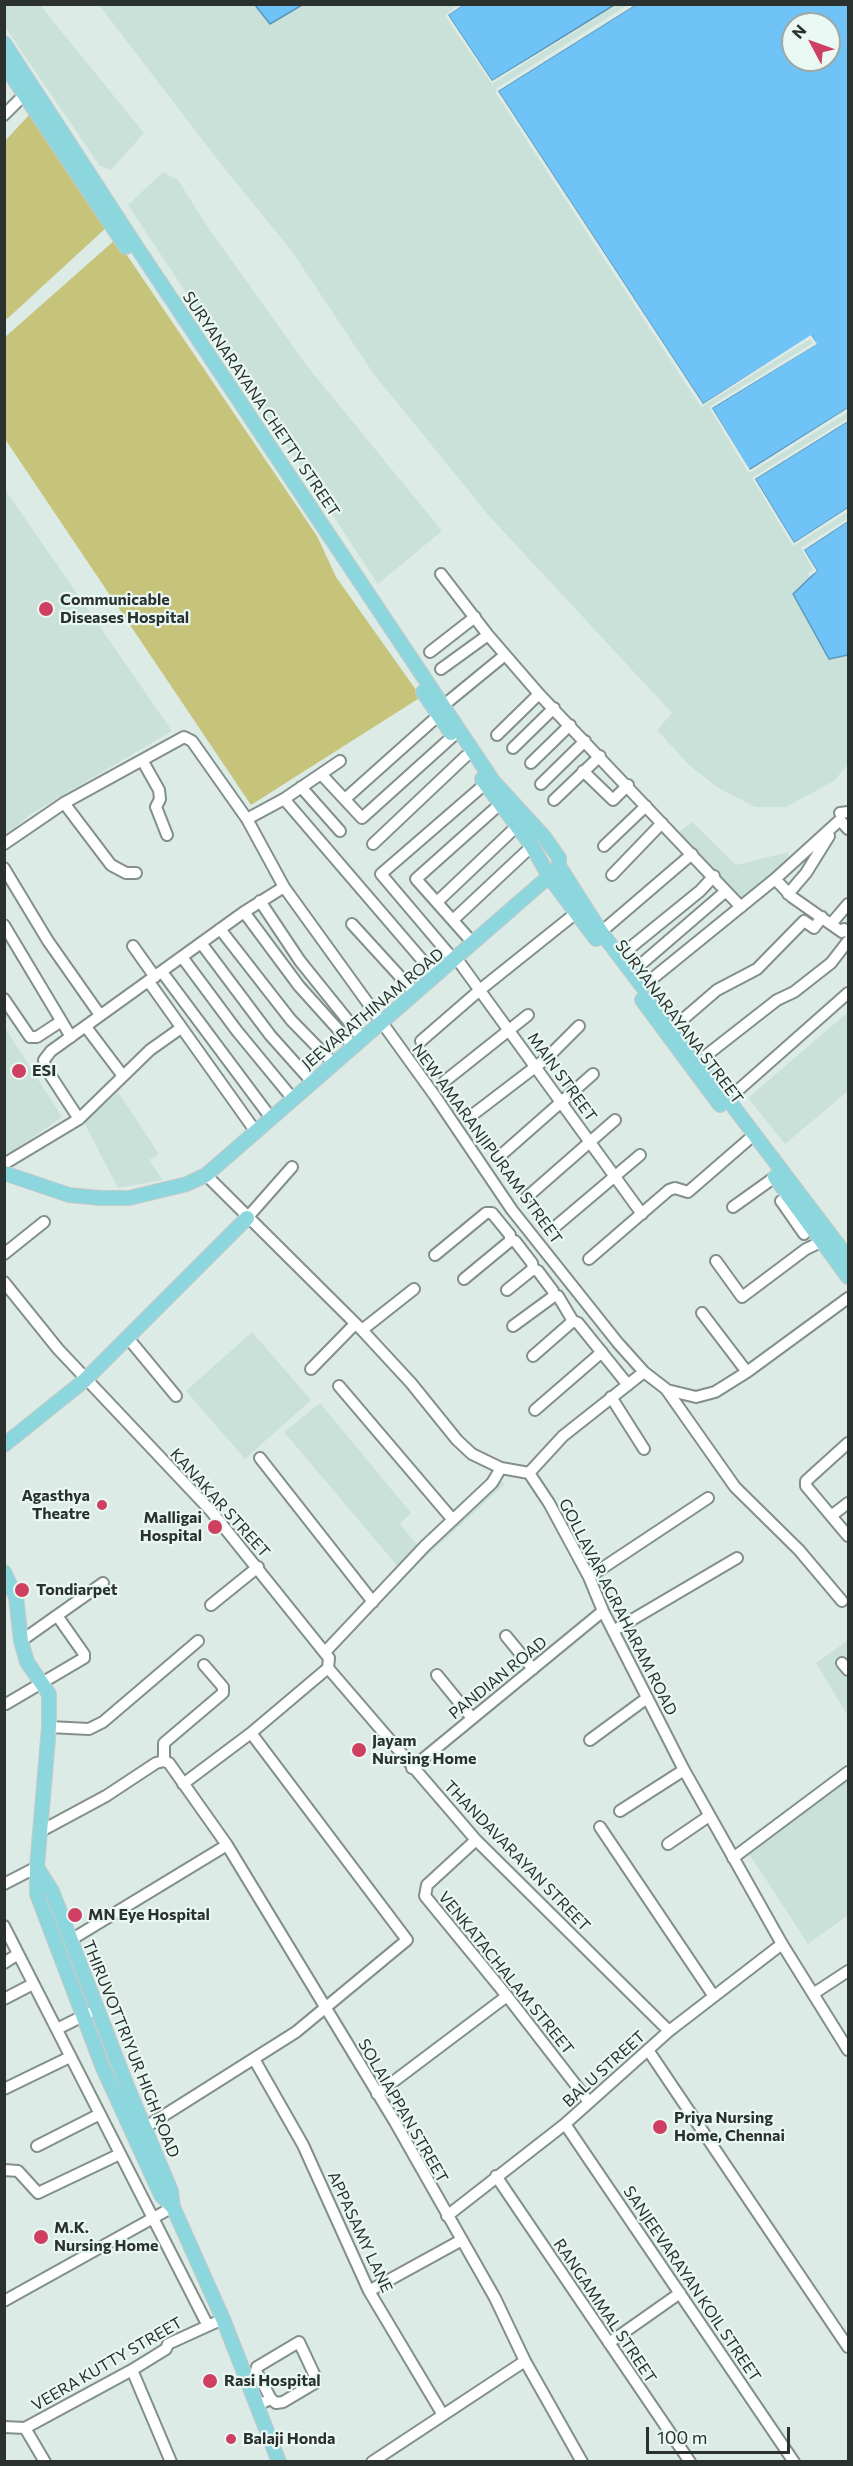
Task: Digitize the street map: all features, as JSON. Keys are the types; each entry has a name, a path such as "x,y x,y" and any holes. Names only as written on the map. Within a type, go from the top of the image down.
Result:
{"main road":[{"name":"SURYANARAYANA CHETTY STREET","path":"4,43 489,783"},
{"name":"SURYANARAYANA CHETTY STREET","path":"4,64 441,710 453,736 466,756 489,783"},
{"name":"SURYANARAYANA STREET","path":"489,783 500,804 532,846 550,878 849,1277"},
{"name":"SURYANARAYANA STREET","path":"489,783 544,838 559,858 559,866 601,932 849,1258"},
{"name":"JEEVARATHINAM ROAD","path":"4,1173 69,1196 99,1198 129,1198 187,1184 206,1175 472,942 550,878 559,866"},
{"path":"4,1445 86,1380 247,1218"},
{"path":"4,1572 16,1597 21,1641 27,1662 49,1694 49,1727 37,1867 38,1894 103,2068 161,2195 173,2207"},
{"name":"THIRUVOTTRIYUR HIGH ROAD","path":"37,1867 52,1891 69,1941 171,2191 173,2207 222,2319 250,2369 257,2405 279,2462"}],"street":[{"path":"4,115 25,94"},
{"path":"441,574 488,635 539,694 628,785 741,907"},
{"path":"430,652 475,617"},
{"path":"441,669 488,635"},
{"path":"345,799 441,710 505,655"},
{"path":"497,735 539,694"},
{"path":"513,748 554,708"},
{"path":"531,763 570,724"},
{"path":"321,774 362,818 453,736"},
{"name":"NEW AMARANJIPURAM STREET","path":"142,760 184,737 192,741 247,819 284,887 380,1023 435,1096 512,1210 644,1372 666,1389"},
{"path":"541,784 585,741"},
{"path":"374,844 466,756"},
{"path":"554,800 600,756"},
{"path":"4,844 64,803 142,760 159,790 160,799 156,807 167,835"},
{"path":"247,819 284,799 340,761"},
{"path":"583,771 613,800 628,785"},
{"name":"MAIN STREET","path":"489,783 381,874 480,989 642,1214"},
{"path":"300,787 340,831"},
{"path":"284,799 435,975"},
{"path":"64,803 111,866 126,873 136,873"},
{"path":"472,942 416,879 500,804"},
{"path":"604,846 646,806"},
{"path":"642,987 775,879 840,820 849,828"},
{"path":"612,875 662,823"},
{"path":"437,902 516,827"},
{"path":"789,894 830,834 829,830"},
{"path":"453,920 532,846"},
{"path":"601,932 692,854"},
{"path":"4,868 48,941 100,1015"},
{"path":"620,956 700,891 714,876"},
{"path":"775,879 789,894 842,932 844,929 849,932"},
{"path":"80,1119 45,1067 44,1060 100,1015 244,912 284,887"},
{"path":"632,972 726,891"},
{"path":"260,901 357,1042"},
{"path":"674,1027 717,990 757,969 804,921 814,928 849,904"},
{"path":"244,912 299,986 357,1042"},
{"path":"421,1041 480,989 576,913"},
{"path":"352,924 415,993"},
{"path":"4,925 71,1037"},
{"path":"220,929 291,1020 333,1064"},
{"path":"699,1061 777,1000 794,992 831,963 849,941"},
{"path":"201,943 270,1035 312,1082"},
{"path":"133,946 156,977 181,1028 256,1132"},
{"path":"182,957 292,1100"},
{"path":"156,977 179,993 271,1118"},
{"path":"727,1100 849,993"},
{"path":"4,999 30,1037 37,1037 60,1022"},
{"path":"445,1082 528,1016"},
{"path":"86,1026 123,1076"},
{"path":"471,1116 547,1058 579,1026"},
{"path":"4,1164 80,1119 150,1050 181,1028"},
{"path":"500,1156 593,1074"},
{"path":"527,1197 615,1120"},
{"path":"589,1259 672,1188 688,1192 748,1140"},
{"path":"556,1226 640,1155"},
{"path":"247,1218 292,1167"},
{"path":"206,1175 359,1327 411,1383 457,1440 472,1454 501,1468 528,1473 563,1436 644,1372"},
{"path":"733,1207 775,1177"},
{"path":"789,1197 781,1201 804,1234"},
{"path":"435,1255 489,1212 510,1235 510,1241"},
{"path":"4,1254 44,1222"},
{"path":"464,1279 510,1241 515,1241 532,1263 533,1269"},
{"path":"716,1261 742,1297 806,1249 821,1242"},
{"path":"507,1290 533,1269"},
{"path":"533,1269 538,1271 554,1291 554,1296"},
{"name":"KANAKAR STREET","path":"4,1282 86,1380 211,1510 326,1652"},
{"path":"311,1369 359,1327 414,1289"},
{"path":"554,1296 558,1296 573,1321 578,1323 628,1385"},
{"path":"513,1326 554,1296"},
{"path":"666,1389 696,1397 715,1392 747,1372 849,1298"},
{"path":"702,1313 747,1372"},
{"path":"533,1356 573,1321"},
{"path":"128,1338 176,1396"},
{"path":"535,1410 602,1352"},
{"path":"339,1386 453,1520"},
{"path":"666,1389 735,1487 799,1550 842,1601"},
{"path":"611,1397 644,1449"},
{"path":"849,1443 806,1481 806,1486 849,1536"},
{"path":"260,1458 373,1602"},
{"path":"183,1784 251,1733 328,1668 330,1663 326,1652 453,1520 492,1483 501,1468"},
{"name":"GOLLAVAR AGRAHARAM ROAD","path":"528,1473 549,1503 589,1577 613,1631 709,1816 782,1944 849,2050"},
{"path":"589,1577 708,1498"},
{"path":"831,1516 849,1503"},
{"path":"613,1631 737,1558"},
{"path":"211,1605 258,1567"},
{"path":"21,1641 103,1584"},
{"name":"PANDIAN ROAD","path":"412,1768 603,1611"},
{"path":"6,1704 84,1658 84,1654 58,1617"},
{"path":"506,1636 533,1669"},
{"path":"49,1727 89,1729 103,1722 198,1641"},
{"path":"41,1831 106,1796 156,1763 164,1761 164,1743 224,1693 223,1687 204,1665"},
{"name":"THANDAVARAYAN STREET","path":"328,1668 476,1840 669,2031"},
{"path":"436,1675 472,1718"},
{"path":"590,1740 647,1698"},
{"path":"144,2128 296,2032 324,2007 405,1945 406,1936 251,1733"},
{"name":"SOLAIAPPAN STREET","path":"164,1761 169,1763 227,1845 377,2094 495,2298 525,2361 582,2462"},
{"path":"620,1811 684,1770"},
{"path":"734,1858 849,1772"},
{"path":"668,1844 709,1816"},
{"path":"600,1827 713,1995"},
{"name":"VENKATACHALAM STREET","path":"476,1840 427,1885 424,1896 507,1996 589,2102"},
{"path":"69,1941 227,1845"},
{"path":"4,1884 37,1867"},
{"path":"4,1926 207,2324"},
{"name":"BALU STREET","path":"447,2216 565,2124 713,1995 782,1944"},
{"path":"4,1963 18,1954"},
{"path":"813,1994 849,1971"},
{"path":"4,2000 33,1984"},
{"path":"377,2094 507,1996"},
{"path":"57,2029 97,2009"},
{"path":"648,2050 849,2348"},
{"path":"4,2089 70,2057"},
{"name":"APPASAMY LANE","path":"254,2060 303,2145 369,2291 443,2415"},
{"path":"38,2146 100,2114"},
{"name":"SANJEEVARAYAN KOIL STREET","path":"565,2124 794,2462"},
{"path":"4,2170 18,2171 38,2193 120,2154"},
{"name":"RANGAMMAL STREET","path":"496,2176 690,2462"},
{"path":"4,2301 173,2207"},
{"path":"369,2291 460,2241"},
{"path":"609,2343 680,2293"},
{"name":"VEERA KUTTY STREET","path":"4,2427 25,2428 132,2370 166,2349 168,2344 222,2319"},
{"path":"298,2342 315,2376 315,2383 283,2402 276,2403 271,2399 256,2371 250,2369 298,2342"},
{"path":"372,2462 525,2361"},
{"path":"132,2370 171,2462"},
{"path":"257,2405 271,2399"},
{"path":"25,2428 42,2457 31,2462"}],"shaded area":[{"path":"4,5 40,5 144,133 111,170 100,166 5,27"},
{"path":"99,5 255,5 270,24 302,5 463,5 448,15 492,81 614,5 635,5 499,91 811,335 817,344 749,469 848,408 848,421 755,479 794,543 848,508 848,521 804,550 817,571 829,659 848,655 848,764 834,781 786,807 755,807 718,788 689,765 657,730 672,713 490,517 373,373 291,250 224,168"},
{"path":"29,115 107,227 7,319 5,316 5,141"},
{"path":"163,172 178,180 209,229 308,367 442,531 378,584 128,205"},
{"path":"116,239 317,536 336,577 421,697 251,805 5,439 4,338"},
{"name":"Communicable Diseases Hospital","path":"4,488 172,731 29,815 5,837"},
{"path":"692,822 736,865 789,852 786,861 741,902 678,833"},
{"path":"848,1012 848,1091 785,1144 748,1098"},
{"name":"ESI","path":"4,1026 62,1117 6,1156 4,1155"},
{"path":"118,1092 159,1154 149,1160 163,1180 118,1188 84,1122"},
{"path":"252,1332 311,1400 245,1459 186,1391"},
{"path":"320,1403 411,1513 400,1524 419,1547 492,1473 505,1484 418,1564 335,1651 328,1641 400,1569 284,1432"},
{"path":"848,1640 848,1716 816,1663"},
{"path":"848,1777 848,1915 808,1944 748,1852"}],"water":[{"path":"255,5 302,5 270,24"},
{"path":"463,5 614,5 492,81 448,15"},
{"path":"635,5 848,5 848,408 749,470 712,408 816,344 812,336 703,404 498,91"},
{"path":"848,421 848,508 794,543 755,479"},
{"path":"848,521 848,655 829,659 793,594 817,571 804,550"}],"pier":[{"path":"458,4 463,5 448,15 492,81 617,5 492,84 445,16"},
{"path":"629,4 635,5 498,91 703,404 811,335 817,344 712,408 750,470 848,408 848,412 750,473 709,407 813,343 810,339 701,407 495,92 497,88"},
{"path":"848,418 848,421 755,479 794,543 848,508 848,512 793,546 752,478"},
{"path":"848,518 848,521 804,550 817,571 810,576 808,573 813,570 801,548"}],"place":[{"name":"Communicable Diseases Hospital","path":"46,609"},
{"name":"ESI","path":"19,1071"},
{"name":"Agasthya Theatre","path":"102,1505"},
{"name":"Malligai Hospital","path":"215,1527"},
{"name":"Tondiarpet","path":"22,1590"},
{"name":"Jayam Nursing Home","path":"359,1750"},
{"name":"MN Eye Hospital","path":"75,1915"},
{"name":"Priya Nursing Home, Chennai","path":"660,2127"},
{"name":"M.K. Nursing Home","path":"41,2237"},
{"name":"Rasi Hospital","path":"210,2381"},
{"name":"Balaji Honda","path":"231,2439"}]}
